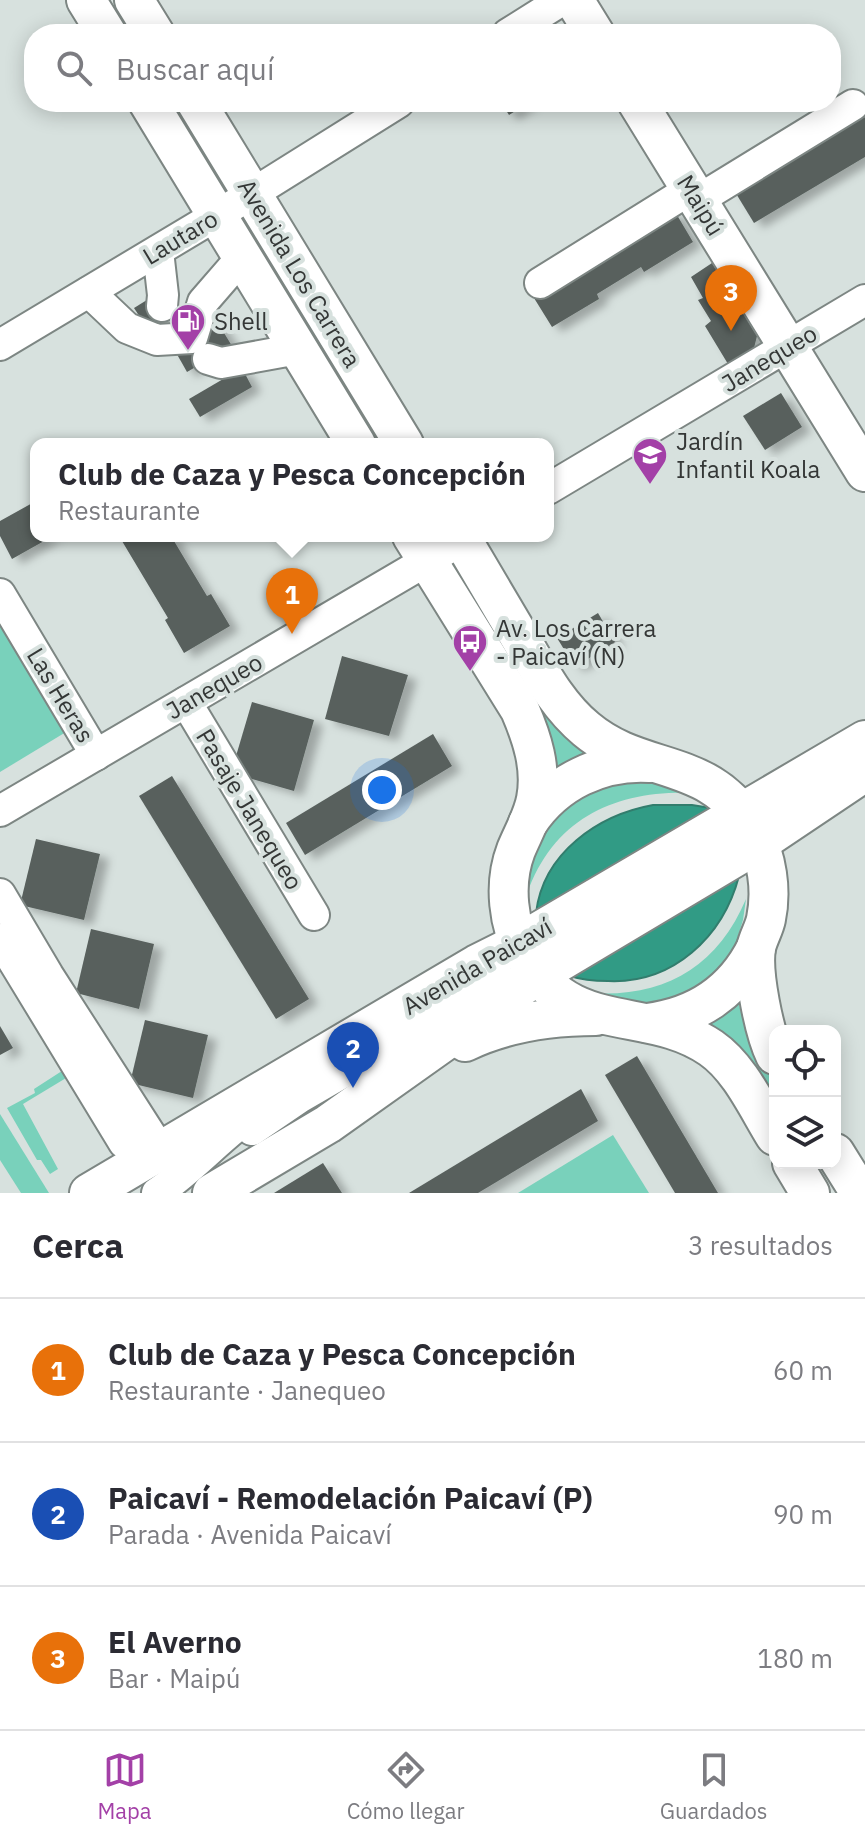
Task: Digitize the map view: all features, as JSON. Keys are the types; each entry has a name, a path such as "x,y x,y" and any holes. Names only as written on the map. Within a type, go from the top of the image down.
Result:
{"main road":[{"path":"86,0 101,24"},
{"path":"134,0 149,24"},
{"path":"574,0 589,24"},
{"name":"Avenida Los Carrera","path":"154,112 352,438"},
{"name":"Avenida Los Carrera","path":"202,112 400,438"},
{"name":"Maipú","path":"643,112 865,472"},
{"path":"396,1078 483,1033 508,1026 543,1019 679,1017 707,1004 740,974 756,948 768,904 767,873 749,827 722,792 695,775 652,763 609,745 589,732 564,708 553,694 467,542"},
{"path":"420,548 520,710 531,737 536,800 514,854 509,892 511,918 528,959 557,994 572,1004 683,1034 719,1053 740,1079 769,1126"},
{"name":"Avenida Paicaví","path":"749,827 865,740"},
{"path":"524,830 547,799 578,777 614,765 652,763"},
{"name":"Avenida Paicaví","path":"212,1193 285,1151 396,1078 449,1036 528,959 749,827 865,772"},
{"path":"756,948 761,1012 769,1037"},
{"name":"Avenida Paicaví","path":"89,1193 477,964 528,959"},
{"path":"841,1163 860,1193"},
{"path":"796,1169 810,1193"}],"street":[{"path":"524,24 562,0"},
{"path":"841,112 853,105"},
{"name":"Lautaro","path":"0,345 383,112"},
{"path":"540,283 841,112"},
{"path":"143,317 163,295 158,251"},
{"path":"200,349 203,302 242,257"},
{"path":"89,292 143,317 157,340 200,349 221,363 298,349"},
{"name":"Janequeo","path":"554,485 865,300"},
{"name":"Janequeo","path":"0,811 186,702 420,548 444,542"},
{"name":"Las Heras","path":"0,594 96,755"},
{"name":"Pasaje Janequeo","path":"186,702 314,915"},
{"path":"0,894 161,1151"},
{"path":"0,939 124,1143"},
{"path":"157,1193 257,1111 485,975 509,957 528,959"},
{"path":"178,1193 250,1131 299,1098 454,1008 506,984 528,959"}],"shaded area":[{"path":"462,579 482,600 593,756 558,780 550,737 468,597"},
{"path":"0,623 66,732 0,772"},
{"path":"651,779 693,793 639,797 614,803 592,814 571,827 554,845 539,867 527,894 524,875 553,815 599,785"},
{"path":"653,805 711,808 536,913 550,872 576,840 612,818"},
{"path":"739,876 721,919 708,937 674,965 632,980 598,981 570,976"},
{"path":"746,899 733,953 713,981 653,1007 590,993 641,990 684,974 720,944"},
{"path":"738,1001 746,1031 769,1071 769,1099 701,1024 721,1018"},
{"path":"65,1069 76,1072 23,1104 58,1169 50,1174 41,1160 37,1160 7,1108 35,1093 34,1089"},
{"path":"0,1114 49,1193 21,1193 0,1160"},
{"path":"613,1135 649,1193 518,1193"}],"building":[{"path":"861,111 865,118 865,157 754,223 732,187"},
{"path":"674,210 693,242 644,272 641,267 597,294 599,299 552,327 534,298"},
{"path":"712,263 757,336 754,348 728,364 705,326 711,321 698,300 703,298 691,277"},
{"path":"155,295 168,315 147,328 134,308"},
{"path":"218,323 232,346 187,372 174,349"},
{"path":"242,368 252,387 200,417 189,399"},
{"path":"781,393 802,427 765,450 743,416"},
{"path":"30,504 30,542 42,542 12,559 0,536 0,521"},
{"path":"123,542 175,542 207,596 211,594 230,626 184,653 165,620 168,618"},
{"path":"598,613 615,642 575,667 557,638"},
{"path":"342,656 408,675 389,736 325,719"},
{"path":"252,702 314,720 294,791 231,773"},
{"path":"433,734 452,766 305,855 286,823"},
{"path":"172,776 309,999 276,1019 139,796"},
{"path":"36,839 100,854 84,920 20,905"},
{"path":"91,929 154,944 139,1009 76,993"},
{"path":"145,1020 208,1035 193,1098 130,1083"},
{"path":"0,1026 13,1048 0,1055"},
{"path":"637,1056 718,1193 675,1193 605,1075"},
{"path":"581,1089 598,1121 478,1193 409,1193"},
{"path":"323,1163 342,1193 274,1193"}],"place":[{"name":"El Averno","path":"731,331"},
{"name":"Shell","path":"188,352"},
{"name":"Jardín Infantil Koala","path":"650,486"},
{"name":"Club de Caza y Pesca Concepción","path":"292,634"},
{"name":"Av. Los Carrera - Paicaví (N)","path":"470,673"},
{"name":"Paicaví - Remodelación Paicaví (P)","path":"353,1088"}]}
